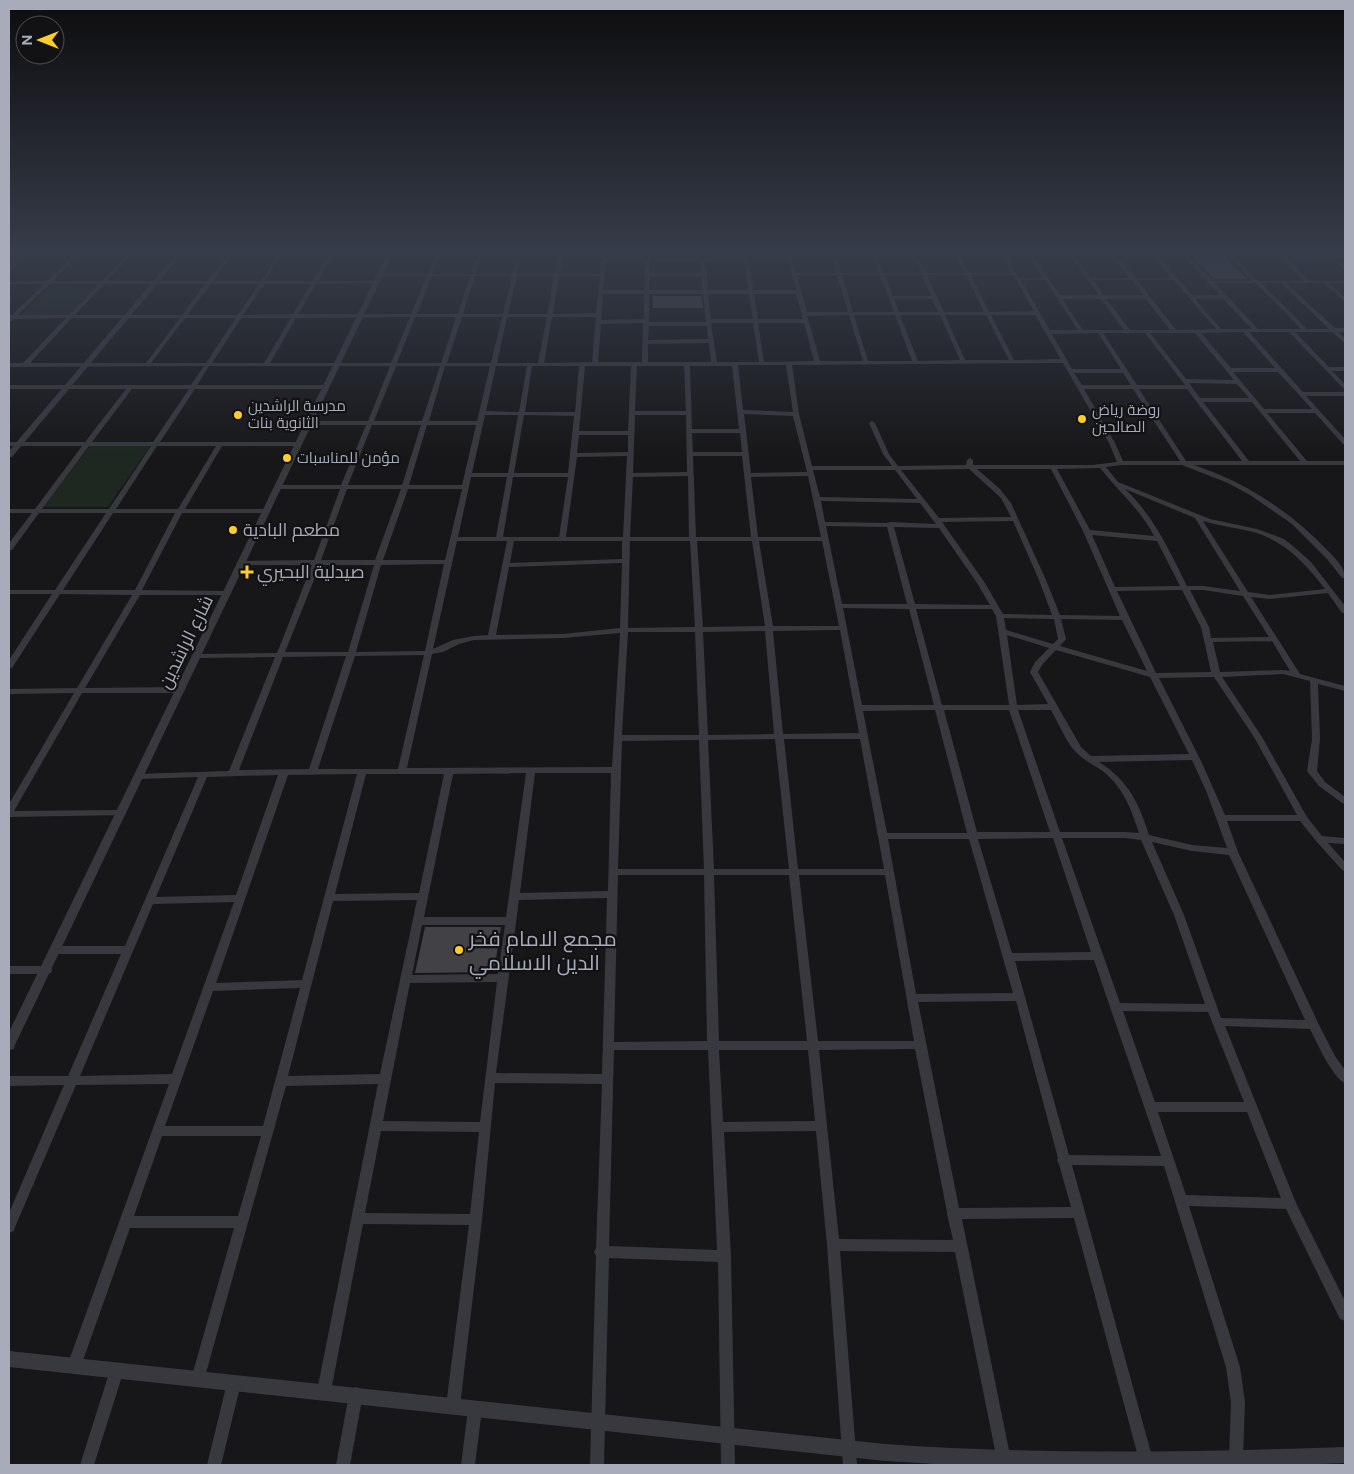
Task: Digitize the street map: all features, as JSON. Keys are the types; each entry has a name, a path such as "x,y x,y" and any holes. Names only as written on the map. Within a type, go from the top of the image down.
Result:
{"street":[{"path":"25,364 68,321"},
{"path":"9,455 123,321"},
{"path":"148,365 180,321"},
{"path":"9,666 236,321"},
{"path":"266,365 293,321"},
{"name":"شارع الراشدين","path":"9,1045 359,321"},
{"path":"233,773 317,562 369,423 412,321"},
{"path":"312,772 351,655 378,563 406,487 458,321"},
{"path":"402,771 503,321"},
{"path":"541,364 547,321"},
{"path":"595,364 599,321"},
{"path":"626,321 647,323 760,321"},
{"path":"756,321 762,364"},
{"path":"807,321 817,362"},
{"path":"853,321 866,362"},
{"path":"899,321 915,361"},
{"path":"946,321 963,361"},
{"path":"991,321 1012,361"},
{"path":"1043,321 1112,443 1121,463"},
{"path":"1075,321 1082,332"},
{"path":"1120,321 1128,331"},
{"path":"1166,321 1174,331"},
{"path":"1211,321 1219,330"},
{"path":"1248,321 1256,330"},
{"path":"1296,321 1305,330"},
{"path":"1324,321 1345,340"},
{"path":"710,322 714,364"},
{"path":"597,1465 616,770 624,630 626,540 633,413 639,364 646,342 647,323"},
{"path":"1244,330 1345,443"},
{"path":"1290,330 1345,387"},
{"path":"1050,332 1345,330"},
{"path":"1099,331 1137,387 1185,464 1209,471 1229,480 1281,513 1320,545 1345,576"},
{"path":"1146,331 1247,464"},
{"path":"1197,331 1306,464"},
{"path":"646,342 712,341"},
{"path":"9,365 762,364 1066,361"},
{"path":"789,363 796,414 817,499 883,836 920,1045 1004,1462"},
{"path":"499,540 530,364"},
{"path":"562,540 574,455 576,414 582,364"},
{"path":"687,364 689,454 699,629 709,872 713,1046 724,1256 728,1465"},
{"path":"735,364 755,540 769,628 778,736 833,1245 850,1465"},
{"path":"1328,369 1345,369"},
{"path":"1229,370 1278,370"},
{"path":"1071,371 1126,371"},
{"path":"1080,387 1137,387 1239,382"},
{"path":"9,387 325,387"},
{"path":"9,548 130,387"},
{"path":"1300,394 1345,394"},
{"path":"1200,400 1254,400"},
{"path":"1263,411 1315,411"},
{"path":"741,412 796,414"},
{"path":"482,413 576,414"},
{"path":"633,413 688,413"},
{"path":"308,423 480,423"},
{"path":"872,423 886,454 895,468 939,523 996,606 1000,616 1004,632 1014,708 1097,956 1169,1160 1233,1367 1238,1402 1236,1458"},
{"path":"689,431 742,431"},
{"path":"575,433 632,433"},
{"path":"9,444 298,444"},
{"path":"121,813 9,812 136,592 180,511 221,444"},
{"path":"574,455 631,454"},
{"path":"689,454 746,454"},
{"path":"970,460 969,465 971,468 1001,492 1008,501 1056,616 1062,638 1038,664 1034,672 1077,749 1088,760 1109,772 1120,782 1137,812 1145,837 1179,915 1212,1008 1290,1204 1345,1315"},
{"path":"748,475 895,468 1102,466 1121,463 1345,463"},
{"path":"1102,466 1145,516 1159,539 1200,615 1209,640 1216,674 1258,737 1303,818 1345,868"},
{"path":"1053,467 1088,532 1125,618 1194,757 1221,818 1233,852 1313,1025 1331,1059 1345,1078"},
{"path":"630,475 690,474"},
{"path":"469,475 570,475"},
{"path":"1114,482 1197,516 1265,534 1281,541 1305,561 1345,611"},
{"path":"278,486 466,487"},
{"path":"817,499 921,501"},
{"path":"9,511 266,512"},
{"path":"1197,516 1296,674"},
{"path":"821,524 939,523 1015,519"},
{"path":"890,524 973,837 1020,998 1146,1460"},
{"path":"1088,532 1159,539"},
{"path":"453,539 824,539"},
{"path":"491,638 511,540"},
{"path":"240,563 448,562"},
{"path":"507,565 626,562"},
{"path":"1112,590 1211,589 1246,595 1277,597 1329,591"},
{"path":"9,592 228,593"},
{"path":"838,606 996,606"},
{"path":"1000,616 1125,618"},
{"path":"198,656 428,653 464,640 574,635 624,630 842,628"},
{"path":"1004,632 1152,675 1283,672 1345,688"},
{"path":"1209,640 1273,639"},
{"path":"1314,679 1316,739 1311,767 1322,784 1345,802"},
{"path":"9,691 181,690"},
{"path":"858,708 1054,707"},
{"path":"618,738 862,736"},
{"path":"1088,760 1194,757"},
{"path":"453,1406 476,1220 490,1078 531,770"},
{"path":"139,776 362,771 616,770"},
{"path":"198,1379 331,898 362,771"},
{"path":"324,1390 385,1079 449,771"},
{"path":"74,1366 284,772"},
{"path":"9,1228 204,774"},
{"path":"1221,818 1303,818"},
{"path":"883,836 1145,837 1192,848 1233,852"},
{"path":"1319,839 1345,841"},
{"path":"613,872 889,872"},
{"path":"515,897 613,894"},
{"path":"331,898 424,896"},
{"path":"149,901 241,898"},
{"path":"418,921 511,921"},
{"path":"56,950 127,950"},
{"path":"1008,958 1097,956"},
{"path":"9,970 46,970"},
{"path":"406,979 504,978"},
{"path":"209,988 307,984"},
{"path":"912,998 1020,998"},
{"path":"1115,1007 1212,1008"},
{"path":"1218,1022 1313,1025"},
{"path":"608,1046 920,1045"},
{"path":"490,1078 607,1079"},
{"path":"9,1081 177,1079"},
{"path":"281,1081 385,1079"},
{"path":"1151,1107 1251,1107"},
{"path":"376,1126 484,1127"},
{"path":"718,1127 820,1126"},
{"path":"158,1131 268,1131"},
{"path":"1063,1160 1169,1160"},
{"path":"1182,1200 1290,1204"},
{"path":"953,1214 1077,1212"},
{"path":"358,1218 476,1220"},
{"path":"125,1222 242,1222"},
{"path":"833,1245 960,1246"},
{"path":"602,1252 724,1256"},
{"path":"9,1359 234,1383 324,1390 453,1406 848,1448 1004,1462 1146,1460 1172,1463 1236,1458 1302,1461 1345,1456"},
{"path":"87,1465 117,1370"},
{"path":"214,1465 234,1383"},
{"path":"343,1465 356,1394"},
{"path":"468,1465 475,1408"}],"shaded area":[{"path":"90,446 150,446 108,507 43,507"}],"building":[{"name":"مجمع الامام فخر الدين الاسلامي","path":"425,927 501,927 494,972 415,973"}],"place":[{"name":"مدرسة الراشدين الثانوية بنات","path":"238,415"},
{"name":"روضة رياض الصالحين","path":"1082,419"},
{"name":"مؤمن للمناسبات","path":"287,458"},
{"name":"مطعم البادية","path":"233,530"},
{"name":"صيدلية البحيري","path":"247,572"},
{"name":"مجمع الامام فخر الدين الاسلامي","path":"459,950"}]}
